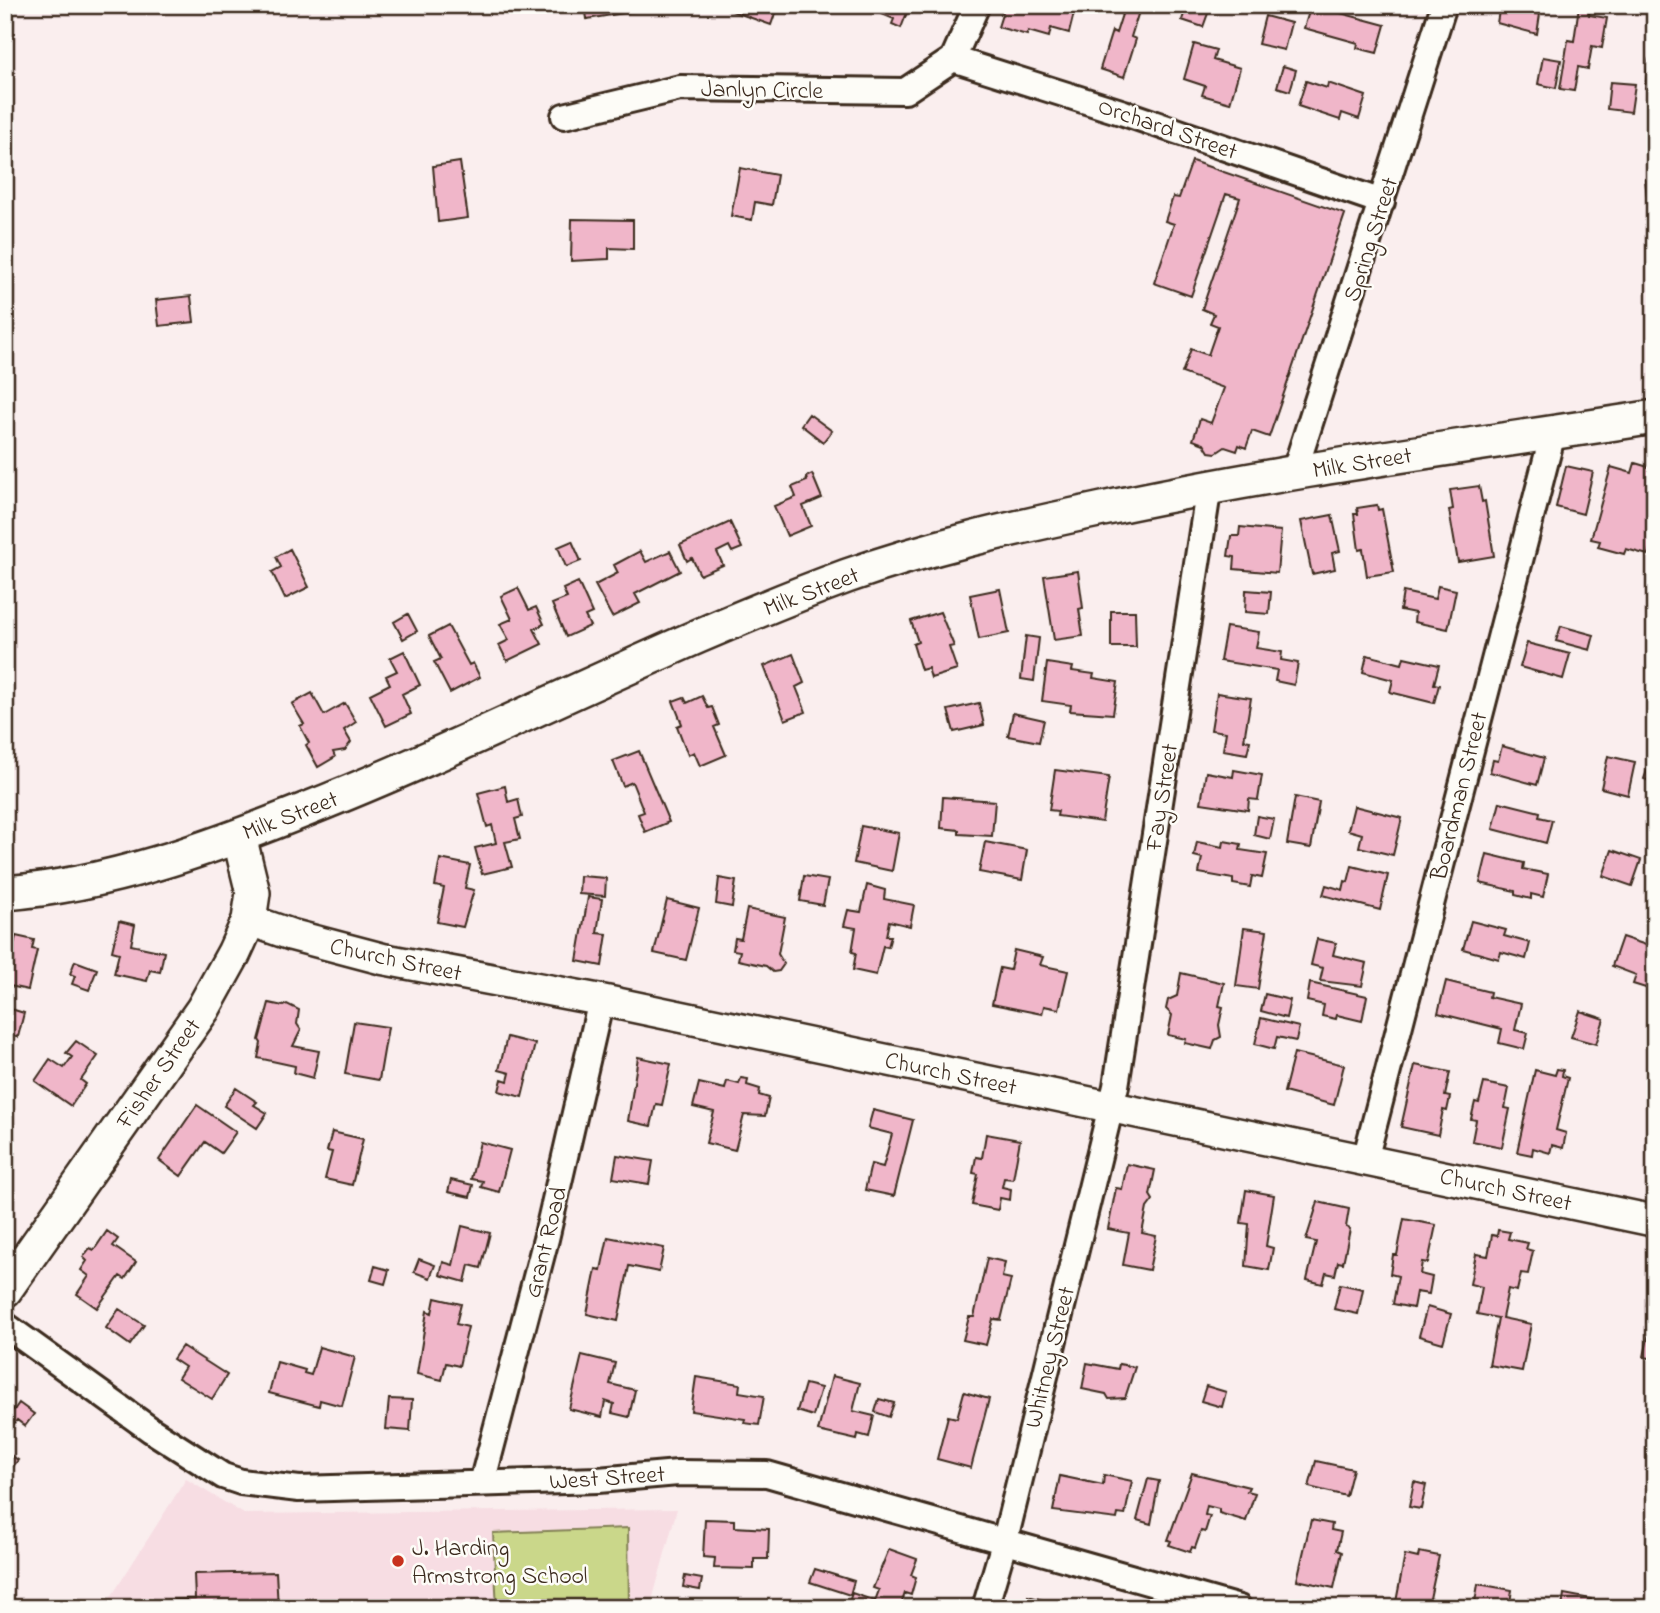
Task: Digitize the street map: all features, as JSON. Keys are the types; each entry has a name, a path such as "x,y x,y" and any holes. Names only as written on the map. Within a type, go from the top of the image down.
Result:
{"main road":[{"name":"Milk Street","path":"5,893 71,884 125,871 239,836 398,772 739,619 868,569 947,544 1209,486 1655,417"},
{"name":"Fisher Street","path":"5,1290 203,1009 249,920 253,893 239,836"}],"street":[{"path":"953,58 977,5"},
{"name":"Spring Street","path":"1294,473 1444,5"},
{"name":"Janlyn Circle","path":"564,116 680,88 905,91 953,58"},
{"name":"Orchard Street","path":"953,58 1124,113 1382,202"},
{"name":"Boardman Street","path":"1365,1160 1553,433"},
{"name":"Fay Street","path":"1111,1106 1125,1031 1209,486"},
{"name":"Church Street","path":"249,920 292,935 383,959 601,1000 1655,1221"},
{"name":"Grant Road","path":"482,1483 546,1239 601,1000"},
{"name":"Whitney Street","path":"985,1608 1005,1540 1111,1106"},
{"name":"West Street","path":"5,1325 151,1430 223,1476 242,1482 299,1489 598,1480 678,1473 767,1474 1239,1608"}],"shaded area":[{"name":"J. Harding Armstrong School","path":"186,1479 244,1514 677,1509 650,1608 104,1608"}],"green space":[{"path":"628,1528 629,1608 497,1608 493,1533"}],"building":[{"path":"585,5 635,5 636,11 587,19"},
{"path":"715,5 778,5 771,25"},
{"path":"861,5 910,5 901,28 892,24 894,19"},
{"path":"1005,5 1048,5 1074,13 1069,33 1051,28 1049,37 1028,31 1027,35 998,27"},
{"path":"1125,5 1140,8 1131,37 1136,39 1124,77 1100,69 1112,31 1116,33"},
{"path":"1187,5 1211,5 1203,27 1182,20"},
{"path":"1311,5 1385,25 1377,53 1357,48 1358,43 1304,28"},
{"path":"1495,5 1525,5 1524,12 1540,14 1537,34 1497,23 1499,11 1495,10"},
{"path":"1579,6 1590,8 1589,15 1607,18 1602,48 1592,46 1588,69 1578,67 1574,91 1560,89 1568,40 1574,41"},
{"path":"1265,16 1291,23 1284,50 1258,44"},
{"path":"1194,44 1216,50 1213,60 1240,68 1230,103 1202,95 1205,86 1184,79"},
{"path":"1543,57 1561,60 1556,88 1538,84"},
{"path":"1649,59 1655,60 1655,90 1645,88"},
{"path":"1283,66 1296,70 1290,91 1277,87"},
{"path":"1306,81 1327,88 1328,83 1366,96 1359,119 1342,113 1340,120 1298,106"},
{"path":"1610,82 1635,84 1631,112 1607,109"},
{"path":"1192,161 1345,214 1269,437 1252,431 1246,448 1239,445 1237,451 1225,447 1216,453 1209,452 1204,444 1193,440 1200,419 1211,423 1224,388 1182,373 1191,349 1208,355 1218,326 1210,323 1214,314 1202,309 1240,198 1226,194 1191,296 1154,283 1174,224 1165,221 1173,197 1179,198"},
{"path":"460,162 468,218 438,222 433,166"},
{"path":"740,168 777,175 772,205 755,202 752,220 731,216"},
{"path":"1655,178 1655,268 1645,179"},
{"path":"572,219 633,220 633,249 609,248 609,259 571,261"},
{"path":"191,296 194,322 159,326 156,300"},
{"path":"809,414 832,431 823,442 801,425"},
{"path":"1635,463 1655,469 1655,531 1648,555 1626,549 1624,554 1598,547 1600,541 1591,539 1611,467 1632,473"},
{"path":"1566,466 1593,472 1583,514 1556,507"},
{"path":"812,474 822,498 803,506 811,526 787,536 774,506 796,497 792,487 807,481 806,477"},
{"path":"1479,486 1482,502 1485,501 1494,556 1458,562 1449,510 1453,509 1450,490"},
{"path":"1377,505 1378,510 1382,509 1394,572 1367,576 1363,549 1359,550 1354,514 1358,514 1357,508"},
{"path":"1332,515 1340,551 1332,553 1335,569 1312,574 1301,521"},
{"path":"730,522 742,548 732,552 729,546 717,552 723,565 700,575 692,558 687,561 680,545"},
{"path":"1240,527 1281,531 1277,573 1234,569 1235,557 1228,556 1231,536 1239,536"},
{"path":"572,541 581,561 566,567 558,547"},
{"path":"290,549 309,587 285,599 272,572 281,567 276,557"},
{"path":"640,551 646,562 670,551 680,571 635,594 640,603 612,617 595,585 618,573 614,565"},
{"path":"1078,571 1083,608 1079,609 1083,636 1054,640 1044,576"},
{"path":"578,582 592,613 585,616 590,626 566,637 552,604 567,598 563,589"},
{"path":"1438,586 1456,590 1448,629 1414,622 1415,613 1400,610 1403,592 1435,599"},
{"path":"518,588 529,610 536,607 544,624 534,629 542,644 507,661 499,645 509,640 500,624 512,619 501,596"},
{"path":"1000,589 1009,633 979,639 970,595"},
{"path":"1246,590 1271,592 1269,614 1245,612"},
{"path":"1111,611 1135,611 1136,647 1111,647"},
{"path":"940,612 954,646 949,647 957,670 931,678 928,668 921,670 913,644 918,642 911,621"},
{"path":"408,614 417,631 403,639 394,622"},
{"path":"448,626 469,665 473,663 480,677 450,693 434,662 441,659 429,636"},
{"path":"1561,626 1594,635 1590,650 1556,641"},
{"path":"1226,627 1259,632 1256,648 1282,652 1281,660 1298,663 1294,685 1275,681 1277,670 1220,661"},
{"path":"1026,636 1039,638 1034,681 1021,679"},
{"path":"1527,643 1570,654 1563,679 1520,667"},
{"path":"404,651 420,685 402,694 411,714 386,726 370,694 390,684 386,676 397,671 390,658"},
{"path":"793,654 804,683 796,687 806,712 785,720 764,666"},
{"path":"1367,655 1402,664 1404,657 1439,665 1434,684 1439,685 1434,703 1390,692 1393,680 1363,672"},
{"path":"1047,663 1073,667 1072,671 1094,674 1093,678 1118,682 1113,714 1070,711 1071,705 1042,701"},
{"path":"312,693 324,715 345,703 356,722 344,730 351,742 345,750 333,752 335,757 318,767 306,745 309,743 300,726 304,724 292,704"},
{"path":"1217,693 1251,698 1244,740 1250,741 1247,754 1223,750 1226,732 1211,730"},
{"path":"702,696 708,708 712,707 719,725 714,727 726,755 700,766 694,752 688,755 677,726 682,724 673,701 684,697 687,703"},
{"path":"979,703 984,725 954,732 948,710"},
{"path":"1013,713 1044,720 1039,742 1008,736"},
{"path":"1502,746 1544,758 1537,785 1490,772 1493,760 1498,761"},
{"path":"639,751 669,822 645,832 638,814 644,812 632,782 623,786 613,761"},
{"path":"1655,754 1655,783 1644,779"},
{"path":"1608,756 1635,762 1628,795 1601,788"},
{"path":"1055,770 1109,777 1102,822 1057,816 1058,811 1049,810"},
{"path":"1234,770 1262,775 1258,800 1249,799 1248,810 1201,803 1206,772 1233,777"},
{"path":"505,786 508,802 518,799 522,817 515,819 520,839 505,842 512,867 482,874 475,848 496,843 492,825 487,827 478,793"},
{"path":"943,797 995,801 992,836 959,834 959,830 941,828"},
{"path":"1295,797 1319,802 1311,848 1287,844"},
{"path":"1500,802 1540,812 1539,817 1552,820 1546,843 1493,829"},
{"path":"1354,806 1402,818 1393,855 1359,847 1362,834 1348,830"},
{"path":"1257,816 1274,819 1270,839 1254,835"},
{"path":"861,826 899,833 892,871 854,863"},
{"path":"1224,841 1241,844 1240,850 1267,854 1262,878 1252,876 1250,887 1233,884 1233,879 1199,873 1202,858 1194,856 1197,842 1223,847"},
{"path":"985,842 1027,850 1022,880 979,872"},
{"path":"1612,850 1641,860 1632,886 1603,876"},
{"path":"1487,854 1524,863 1523,869 1548,874 1543,897 1531,894 1531,899 1515,895 1515,891 1480,883"},
{"path":"440,859 470,865 465,888 474,890 463,927 437,922 444,888 435,886"},
{"path":"1352,866 1388,875 1380,910 1323,895 1326,885 1343,890"},
{"path":"580,876 606,878 605,896 579,894"},
{"path":"804,876 828,880 823,905 800,901"},
{"path":"719,878 736,881 732,907 716,904"},
{"path":"867,885 885,890 884,899 914,905 910,926 889,921 886,936 891,936 888,947 883,946 876,975 853,970 856,953 852,952 856,928 844,926 848,910 861,912"},
{"path":"588,897 602,899 597,933 607,934 602,966 577,961"},
{"path":"667,900 699,908 686,960 654,953"},
{"path":"747,909 785,917 778,954 784,964 779,971 773,972 766,966 738,960 740,951 733,950 735,938 741,939"},
{"path":"119,921 135,925 131,945 164,952 160,972 150,970 147,981 114,974 119,953 112,951"},
{"path":"1471,921 1506,930 1504,936 1530,943 1526,959 1501,952 1499,959 1463,949"},
{"path":"1244,928 1267,931 1258,989 1236,986"},
{"path":"16,936 34,940 32,949 37,950 28,990 5,985 5,963 10,943 14,944"},
{"path":"1622,937 1655,948 1655,991 1633,984 1636,975 1612,966"},
{"path":"1317,939 1336,943 1333,955 1367,963 1362,986 1320,981 1323,968 1311,965"},
{"path":"1014,950 1043,957 1040,965 1068,971 1059,1009 1044,1006 1042,1014 992,1004 1000,968 1010,970"},
{"path":"75,961 97,969 89,990 72,984 75,976 70,974"},
{"path":"1181,973 1224,983 1219,1006 1223,1007 1219,1025 1221,1037 1215,1040 1212,1049 1185,1043 1186,1039 1168,1035 1172,1015 1166,1009 1168,1000 1177,996"},
{"path":"1446,981 1490,992 1489,997 1521,1004 1515,1030 1528,1033 1524,1049 1499,1043 1502,1029 1438,1013"},
{"path":"1310,983 1367,996 1362,1021 1337,1015 1336,1019 1322,1016 1324,1005 1307,1001"},
{"path":"1265,994 1290,1000 1286,1018 1261,1011"},
{"path":"269,1003 283,1006 287,1004 299,1010 297,1024 301,1030 293,1046 319,1051 313,1078 294,1073 295,1066 258,1058 261,1043 259,1040"},
{"path":"11,1009 24,1013 18,1037 5,1033"},
{"path":"1580,1011 1604,1019 1596,1044 1571,1037"},
{"path":"1261,1018 1299,1027 1296,1041 1277,1037 1274,1049 1255,1044"},
{"path":"354,1022 388,1027 379,1080 345,1074"},
{"path":"507,1037 535,1044 522,1097 499,1091 502,1079 508,1081 510,1073 499,1070"},
{"path":"76,1041 98,1056 81,1080 86,1084 71,1106 35,1081 50,1059 64,1068 72,1057 66,1053"},
{"path":"1294,1053 1344,1065 1334,1105 1284,1092"},
{"path":"638,1057 671,1064 662,1105 656,1104 651,1126 628,1121"},
{"path":"1415,1065 1450,1072 1445,1096 1450,1097 1447,1111 1443,1110 1438,1135 1401,1127"},
{"path":"1557,1069 1563,1070 1562,1076 1568,1078 1556,1130 1566,1133 1563,1148 1552,1145 1550,1153 1533,1148 1532,1155 1517,1152 1535,1070 1555,1075"},
{"path":"741,1078 748,1079 747,1085 760,1089 759,1095 769,1098 765,1116 744,1115 735,1150 706,1143 714,1112 693,1107 699,1083 725,1089 727,1081 739,1084"},
{"path":"1484,1083 1509,1088 1505,1108 1510,1109 1502,1147 1472,1141 1476,1120 1471,1119"},
{"path":"236,1088 257,1102 254,1105 267,1113 257,1128 224,1106"},
{"path":"197,1105 236,1132 221,1153 205,1142 181,1176 159,1160"},
{"path":"873,1110 913,1120 894,1196 865,1190 871,1164 883,1167 892,1134 868,1128"},
{"path":"332,1132 363,1139 352,1185 325,1179 332,1152 327,1151"},
{"path":"986,1134 1020,1140 1013,1179 1004,1178 1002,1187 1011,1189 1010,1200 1000,1198 998,1210 972,1205 978,1174 973,1173 976,1157 982,1158"},
{"path":"480,1142 510,1150 499,1192 481,1187 483,1181 471,1179"},
{"path":"617,1155 653,1161 649,1184 613,1178"},
{"path":"1127,1164 1155,1170 1150,1195 1153,1200 1147,1208 1142,1233 1156,1236 1149,1270 1123,1265 1129,1233 1108,1229 1116,1188 1122,1189"},
{"path":"451,1180 473,1185 470,1197 448,1192"},
{"path":"1246,1190 1274,1195 1266,1246 1273,1248 1269,1270 1246,1266 1249,1224 1241,1223"},
{"path":"1318,1202 1349,1209 1346,1227 1350,1229 1343,1263 1338,1262 1335,1275 1326,1273 1323,1284 1307,1280 1316,1242 1306,1240"},
{"path":"1404,1219 1436,1225 1428,1263 1422,1262 1420,1274 1432,1277 1429,1294 1416,1292 1413,1308 1393,1304 1398,1276 1390,1274"},
{"path":"462,1226 490,1233 481,1268 469,1265 465,1282 440,1275 443,1262 453,1265"},
{"path":"1498,1230 1510,1232 1508,1239 1528,1243 1526,1249 1533,1251 1528,1274 1521,1273 1517,1291 1508,1289 1502,1318 1531,1324 1522,1371 1489,1365 1498,1318 1477,1314 1482,1287 1470,1284 1476,1254 1488,1256 1492,1235 1497,1236"},
{"path":"107,1231 118,1239 113,1246 136,1262 125,1279 120,1276 97,1308 77,1294 89,1276 81,1270 87,1261 83,1257 90,1248 94,1250"},
{"path":"608,1237 664,1248 659,1272 629,1266 618,1321 587,1314 596,1269 601,1270"},
{"path":"987,1258 1005,1262 1002,1277 1011,1279 1001,1320 993,1319 986,1345 963,1340 969,1317 974,1317"},
{"path":"419,1259 435,1265 430,1278 414,1272"},
{"path":"375,1266 389,1270 385,1284 371,1280"},
{"path":"1655,1280 1655,1359 1644,1357 1651,1323 1647,1322 1650,1306 1646,1305 1649,1288 1653,1289"},
{"path":"1340,1284 1363,1289 1358,1314 1334,1309"},
{"path":"435,1298 461,1304 456,1324 468,1327 459,1366 446,1363 442,1380 417,1374 427,1311 432,1313"},
{"path":"1427,1307 1451,1314 1443,1343 1419,1336"},
{"path":"119,1309 144,1325 130,1345 106,1328"},
{"path":"182,1346 227,1375 212,1399 178,1378 185,1367 173,1359"},
{"path":"319,1347 355,1357 342,1406 320,1400 319,1406 269,1393 277,1362 305,1370 304,1373 311,1375"},
{"path":"582,1355 615,1363 610,1384 635,1390 629,1417 612,1413 614,1404 605,1401 602,1417 569,1409"},
{"path":"1087,1363 1118,1369 1119,1364 1135,1367 1125,1398 1109,1399 1106,1394 1082,1389"},
{"path":"832,1376 860,1383 853,1411 874,1416 869,1437 858,1434 857,1440 818,1431"},
{"path":"696,1377 740,1384 739,1392 764,1396 759,1425 744,1423 745,1419 691,1411"},
{"path":"805,1384 821,1388 813,1416 797,1411"},
{"path":"1206,1386 1226,1392 1222,1407 1201,1401"},
{"path":"964,1392 989,1399 971,1468 937,1459 948,1416 957,1418"},
{"path":"389,1399 412,1400 410,1431 386,1429"},
{"path":"879,1399 894,1403 889,1417 875,1412"},
{"path":"19,1403 34,1414 25,1426 17,1420 5,1435 5,1404 14,1410"},
{"path":"5,1451 18,1460 5,1477"},
{"path":"1316,1461 1353,1469 1346,1496 1309,1487"},
{"path":"1192,1473 1249,1487 1247,1491 1255,1493 1246,1521 1219,1513 1219,1509 1207,1506 1205,1515 1210,1516 1205,1532 1201,1531 1195,1548 1192,1547 1190,1552 1169,1545 1171,1541 1168,1540"},
{"path":"1104,1475 1132,1481 1125,1515 1118,1514 1117,1519 1053,1511 1060,1476 1103,1485"},
{"path":"1148,1479 1159,1481 1151,1524 1137,1520"},
{"path":"1414,1482 1426,1485 1421,1509 1409,1507"},
{"path":"705,1519 734,1520 734,1527 769,1529 768,1559 754,1559 754,1569 714,1568 715,1558 703,1557"},
{"path":"1311,1520 1332,1524 1331,1530 1341,1532 1337,1550 1342,1552 1334,1588 1297,1580"},
{"path":"889,1549 917,1559 911,1575 916,1577 911,1595 905,1593 900,1608 847,1608 852,1593 875,1601 879,1590 873,1588"},
{"path":"1419,1552 1439,1556 1428,1608 1396,1602 1405,1555 1418,1558"},
{"path":"815,1569 854,1581 850,1595 810,1582"},
{"path":"276,1572 278,1608 167,1608 167,1600 195,1599 194,1574"},
{"path":"685,1576 702,1579 700,1590 683,1587"},
{"path":"1478,1584 1512,1590 1509,1608 1474,1608"},
{"path":"1564,1594 1591,1599 1590,1607 1598,1608 1562,1608"},
{"path":"1028,1596 1054,1603 1053,1608 1024,1608"}],"place":[{"name":"J. Harding Armstrong School","path":"398,1561"}]}
